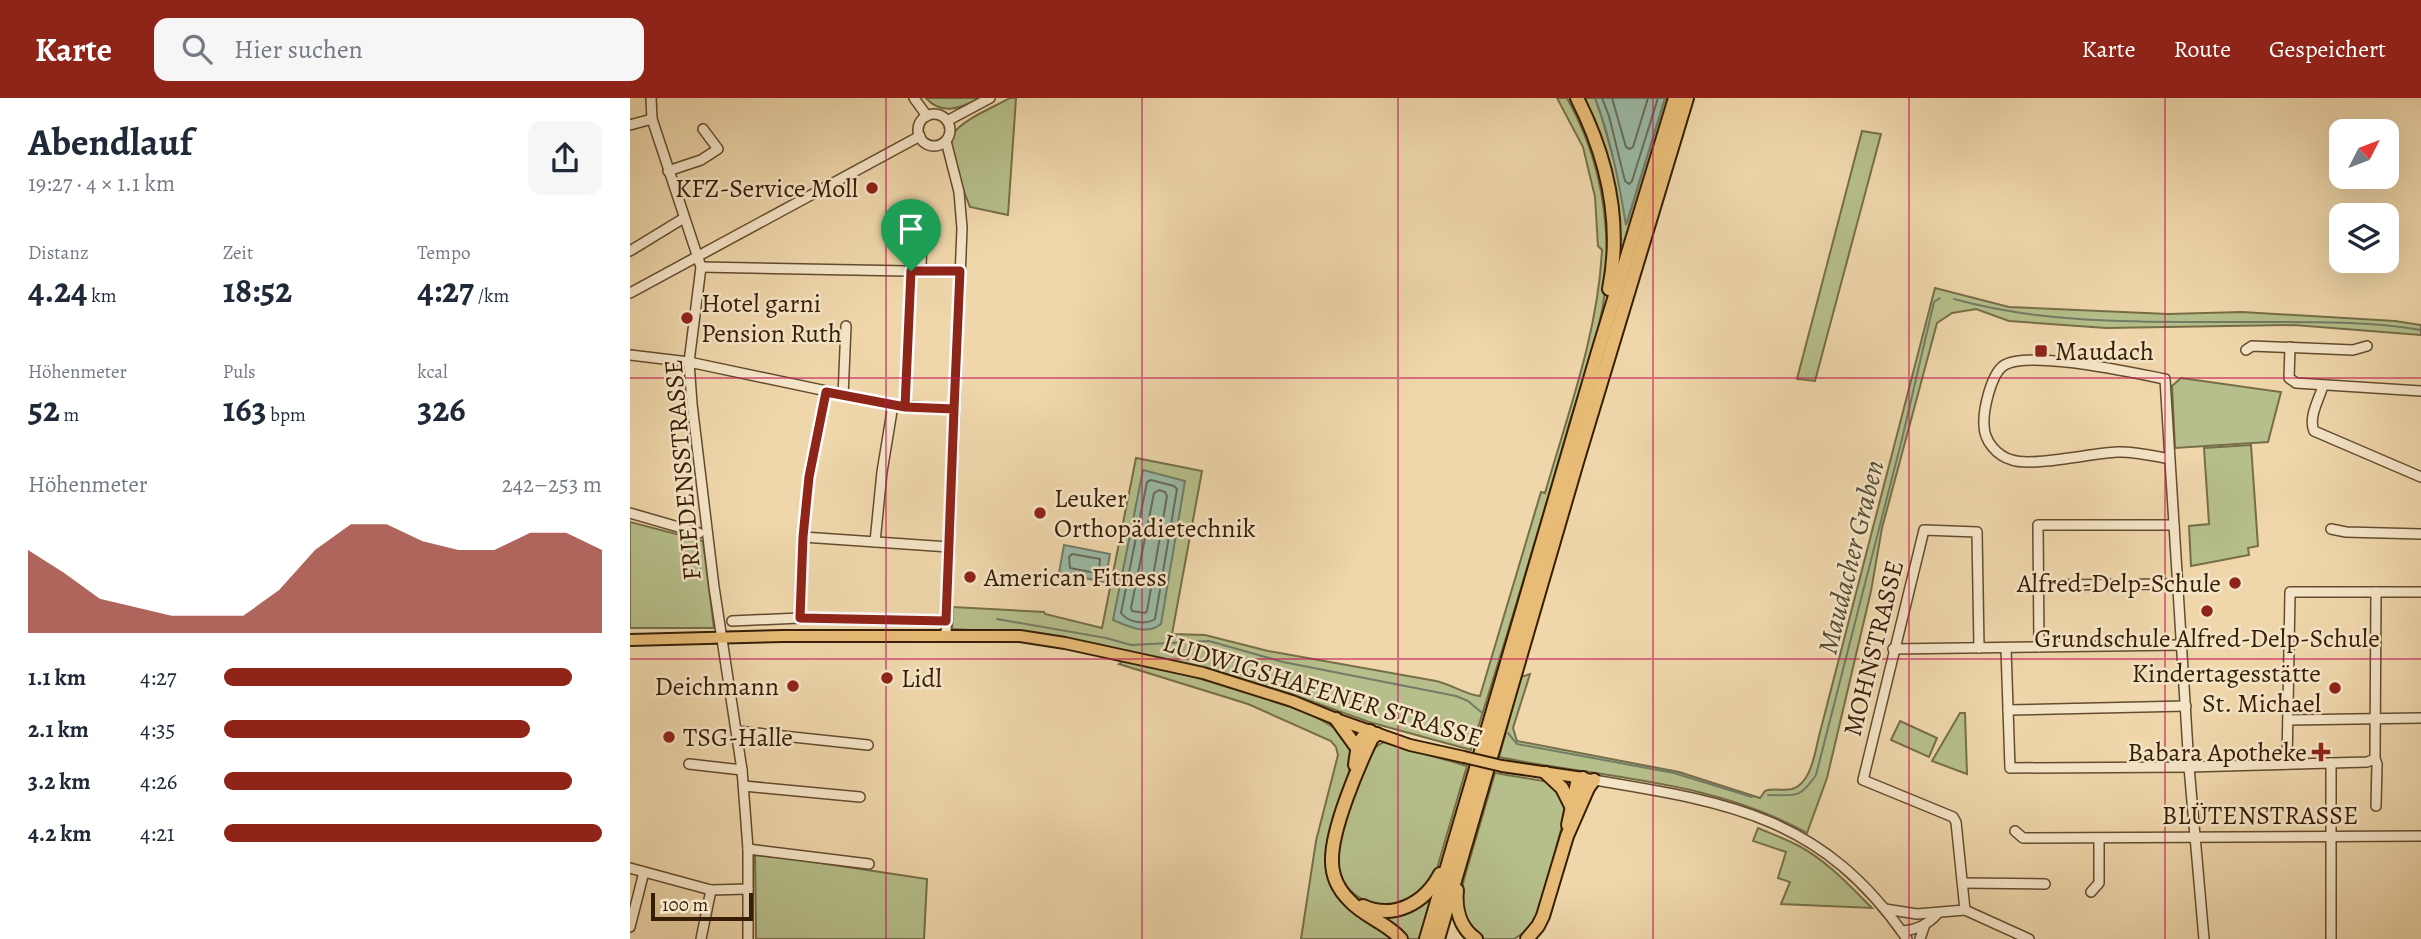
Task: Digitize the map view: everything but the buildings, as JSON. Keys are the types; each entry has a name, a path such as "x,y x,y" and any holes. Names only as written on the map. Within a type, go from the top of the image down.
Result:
{"highway":[{"path":"1577,98 1600,151 1614,225 1612,273 1597,355"},
{"path":"1438,939 1455,858 1597,355 1675,98"},
{"path":"1426,939 1455,858 1687,98"},
{"path":"1336,719 1357,748"},
{"path":"1354,776 1357,748 1364,735 1373,734"},
{"path":"1373,734 1354,776 1333,848 1333,874 1339,889 1357,909 1390,928 1401,939"},
{"path":"1546,773 1562,788 1571,806"},
{"path":"1527,939 1543,916 1567,836 1589,782 1577,783 1567,836"},
{"path":"1347,899 1372,910 1406,908 1434,886 1455,858"},
{"path":"1455,858 1456,902 1462,924 1476,939"}],"main road":[{"name":"LUDWIGSHAFENER STRASSE","path":"630,640 722,634 1020,636 1179,667 1292,701 1373,734 1502,766 1589,782"}],"street":[{"name":"FRIEDENSSTRASSE","path":"651,98 652,119 701,267 689,362 705,523 744,786 748,849 748,939"},
{"path":"914,98 927,116"},
{"path":"947,121 990,98"},
{"path":"940,115 947,121 950,131 941,143 927,144 920,136 920,123 927,116 940,115"},
{"path":"630,125 652,119"},
{"path":"668,171 701,160 718,149 703,129"},
{"path":"630,293 920,136"},
{"path":"941,143 950,162 961,207 946,635"},
{"path":"905,407 908,338 922,214"},
{"path":"630,251 684,218"},
{"path":"701,267 960,271"},
{"path":"843,396 846,326"},
{"path":"2246,350 2252,346 2353,350 2367,346"},
{"path":"2290,348 2290,378 2296,383 2421,391"},
{"path":"630,355 689,362 905,407 954,409"},
{"path":"2170,459 2118,452 2013,461 1994,449 1986,436 1984,424 1996,373 2004,365 2018,360 2078,363 2165,379 2186,706 2189,767 2204,939"},
{"path":"2323,386 2312,420 2314,431 2421,477"},
{"path":"800,618 803,537 809,477 826,392"},
{"path":"875,542 882,472 893,405"},
{"path":"630,513 698,533"},
{"path":"2039,648 2038,525 2174,525"},
{"path":"2331,529 2346,532 2421,534"},
{"name":"MOHNSTRASSE","path":"1965,910 1958,828 1953,817 1863,780 1924,530 1977,532 1979,648"},
{"path":"803,537 949,547"},
{"path":"2039,585 2178,584"},
{"path":"2287,764 2290,592 2421,592"},
{"path":"2376,592 2376,806"},
{"path":"732,621 800,618 946,621"},
{"path":"1893,649 2182,645"},
{"path":"2006,648 2010,768 2189,767 2331,763 2375,759"},
{"path":"2008,710 2186,706"},
{"path":"2288,720 2421,719"},
{"path":"737,731 868,745"},
{"path":"2331,763 2331,939"},
{"path":"689,764 742,770"},
{"path":"1589,782 1730,806 1774,822 1805,839 1843,866 1885,909 1905,935"},
{"path":"744,786 860,797"},
{"name":"BLÜTENSTRASSE","path":"2015,831 2023,838 2421,836"},
{"path":"2091,892 2099,883 2099,838"},
{"path":"748,849 869,864"},
{"path":"630,868 710,890 748,889"},
{"path":"630,927 644,872"},
{"path":"1963,883 2045,884"},
{"path":"701,939 710,890"},
{"path":"1885,909 1917,915 1965,910 2029,939"},
{"path":"1905,935 1938,913"},
{"path":"1905,935 1907,922 1917,915"},
{"path":"1920,939 1925,924"}],"green space":[{"path":"926,98 980,98 966,105 945,109 932,104"},
{"path":"1010,98 1016,98 1008,215 970,207 951,149 954,133 958,128"},
{"path":"1557,98 1567,98 1592,155 1604,213 1607,277 1589,363 1471,750 1369,722 1288,693 1208,670 992,631 952,629 953,607 1044,612 1102,628 1136,458 1202,471 1172,634 1205,635 1268,651 1436,681 1480,696 1541,492 1545,493 1572,403 1595,312 1599,281 1602,250 1598,246 1595,197 1583,147"},
{"path":"1582,98 1595,98 1616,168 1627,223 1665,98 1670,98 1621,259 1617,252 1604,153"},
{"path":"1862,131 1881,134 1815,381 1797,379"},
{"path":"1935,288 2009,307 2168,314 2242,312 2395,321 2421,325 2421,335 2294,325 2106,328 2009,321 1976,309 1952,313 1937,323 1882,528 1871,591 1827,778 1807,833 1771,815 1695,791 1499,757 1521,677 1530,674 1513,728 1517,741 1679,772 1760,798 1765,791 1792,789 1804,781 1814,758"},
{"path":"2181,378 2281,392 2268,442 2175,448 2172,386"},
{"path":"2251,445 2258,546 2248,548 2249,555 2191,566 2189,526 2209,524 2204,448"},
{"path":"630,522 703,541 714,628 630,628"},
{"path":"1124,660 1279,702 1333,727 1348,741 1352,756 1327,848 1330,880 1346,903 1357,913 1396,939 1301,939 1316,841 1338,755 1331,741 1248,704 1119,664"},
{"path":"1960,713 1965,713 1967,774 1932,761"},
{"path":"1900,721 1937,738 1929,757 1891,740"},
{"path":"1384,742 1467,766 1433,882 1411,901 1397,906 1371,903 1354,894 1342,880 1338,860 1340,837 1362,768 1371,752"},
{"path":"1495,773 1549,782 1560,792 1565,808 1539,912 1531,928 1514,939 1484,939 1476,935 1471,931 1459,905"},
{"path":"1758,828 1794,843 1819,859 1872,908 1781,904 1790,882 1778,878 1786,852 1753,841"},
{"path":"755,855 927,879 924,939 756,939"},
{"path":"1435,889 1421,939 1405,939 1380,914"}],"water":[{"path":"1595,98 1665,98 1626,225 1614,161"},
{"path":"1143,470 1185,481 1161,624 1143,630 1113,620"},
{"path":"1064,545 1110,554 1105,582 1059,573"}],"waterway":[{"name":"Maudacher Graben","path":"1768,795 1796,794 1805,789 1816,775 1902,439 1934,302 1940,298"},
{"name":"Maudacher Graben","path":"1954,299 2034,315 2074,319 2350,323 2421,330"},
{"path":"997,619 1106,638 1131,645 1209,641 1283,662 1456,696 1468,701 1481,712"},
{"path":"1508,733 1517,744 1674,773 1752,797"}],"place":[{"name":"KFZ-Service Moll","path":"872,188"},
{"name":"Hotel garni Pension Ruth","path":"687,318"},
{"name":"Maudach","path":"2041,351"},
{"name":"Leuker Orthopädietechnik","path":"1040,513"},
{"name":"American Fitness","path":"970,577"},
{"name":"Alfred-Delp-Schule","path":"2235,583"},
{"name":"Grundschule Alfred-Delp-Schule","path":"2207,611"},
{"name":"Lidl","path":"887,678"},
{"name":"Deichmann","path":"793,686"},
{"name":"Kindertagesstätte St. Michael","path":"2335,688"},
{"name":"TSG-Halle","path":"669,737"},
{"name":"Babara Apotheke","path":"2321,752"}],"route":[{"path":"911,271 905,407 954,409 946,621 800,618 803,537 809,477 826,392 905,407 954,409 960,271 911,271"}]}
